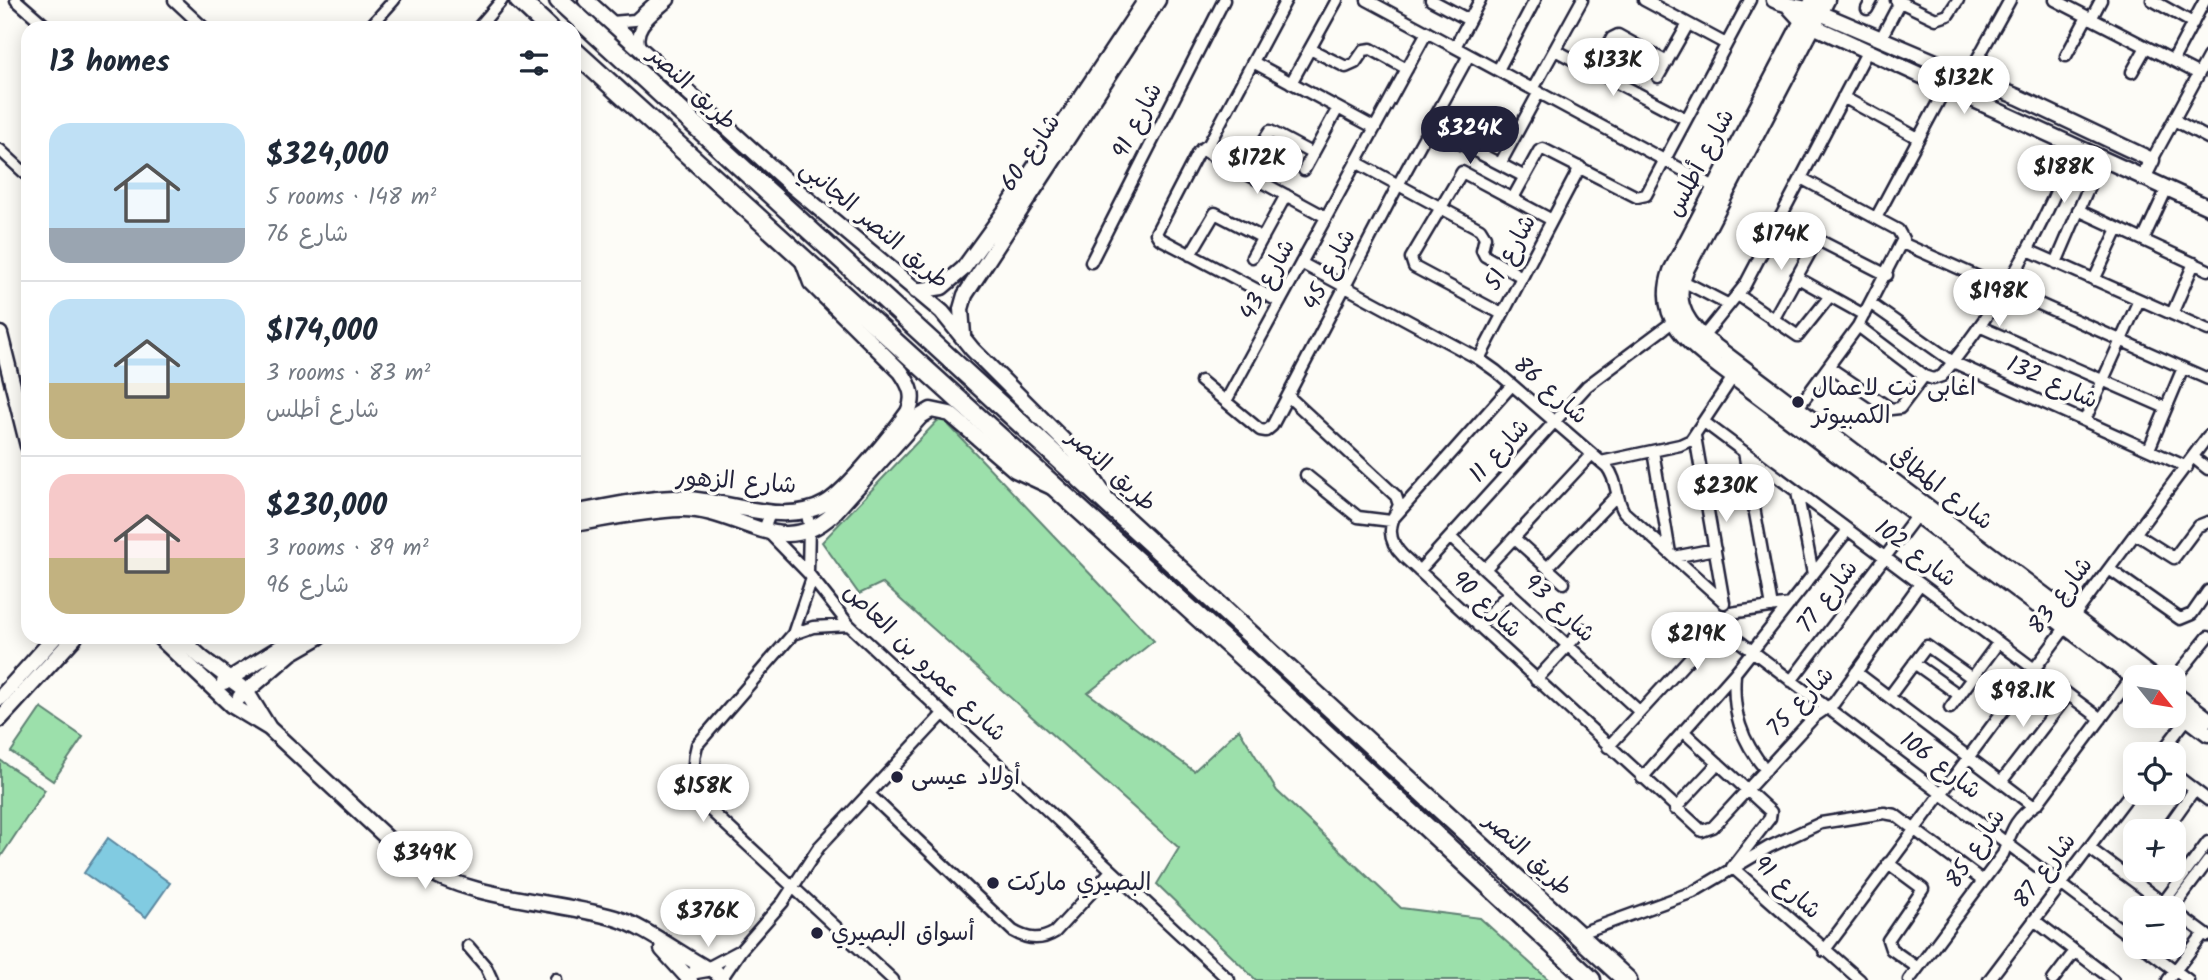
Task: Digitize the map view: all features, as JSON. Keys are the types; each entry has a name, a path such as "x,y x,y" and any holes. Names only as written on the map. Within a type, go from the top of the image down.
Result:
{"highway":[{"path":"519,0 542,21"},
{"name":"طريق النصر","path":"559,0 1627,980"},
{"name":"طريق النصر","path":"581,57 1591,980"},
{"path":"703,132 715,119"},
{"path":"1346,754 1360,749 1364,736"},
{"path":"1367,773 1371,759 1384,755"}],"street":[{"path":"16,0 40,21"},
{"path":"174,0 196,21"},
{"path":"375,21 394,0"},
{"path":"484,21 502,0"},
{"name":"طريق النصر الجانبي","path":"586,0 715,119 916,290 1075,452 1111,504"},
{"path":"642,51 637,37 639,23 657,0"},
{"path":"608,20 639,23 669,0"},
{"name":"شارع 91","path":"1091,262 1224,0"},
{"path":"1280,302 1159,238 1156,233 1201,149 1209,144 1286,0"},
{"path":"1291,83 1337,0"},
{"path":"1367,0 1720,190"},
{"path":"1431,0 1443,3 1469,20"},
{"path":"1455,47 1480,0"},
{"path":"1498,70 1535,0"},
{"path":"1500,164 1582,0"},
{"path":"1644,0 1726,44"},
{"path":"1513,198 1542,149 1641,198 1647,193 1750,0"},
{"path":"1774,0 1790,8 1814,12 1967,76 2152,160"},
{"path":"1880,40 1898,1 1936,19 1948,15 1958,0"},
{"path":"1876,218 1918,138 1951,91 1967,76 2010,0"},
{"path":"2055,0 2199,74"},
{"path":"2066,56 2101,0"},
{"path":"2151,0 2193,23"},
{"path":"2173,60 2206,0"},
{"name":"شارع 60","path":"964,337 961,309 965,295 1013,210 1150,3"},
{"path":"1814,12 1867,52 2208,207"},
{"name":"شارع أطلس","path":"1678,319 1666,304 1668,280 1720,190 1814,12"},
{"path":"1658,77 1688,24"},
{"name":"شارع 43","path":"1226,401 1427,32"},
{"path":"1594,71 1613,36 1618,35 1667,62"},
{"path":"2132,72 2146,47"},
{"path":"1310,49 1350,66 1364,50 1371,49 1407,69"},
{"path":"1555,50 1686,120"},
{"path":"1729,305 1681,280 1678,319 1699,342 1738,295 1867,52"},
{"name":"شارع 45","path":"1201,381 1264,431 1272,426 1469,55"},
{"path":"2143,178 2208,57"},
{"path":"1253,62 1375,128"},
{"path":"1843,97 1918,138"},
{"path":"1304,170 1338,108"},
{"path":"2174,120 2208,138"},
{"path":"1429,127 1525,177"},
{"path":"1244,172 1270,131 1313,154"},
{"path":"1858,326 1924,376 1938,378 1954,362 2008,289 2029,251 2075,147"},
{"path":"1201,149 1326,217"},
{"path":"0,150 21,170"},
{"path":"2056,263 2101,159"},
{"path":"1356,162 1483,231 1485,256 1522,277"},
{"name":"شارع 51","path":"1479,359 1580,167"},
{"path":"1502,314 1412,265 1411,258 1462,172 1552,220"},
{"path":"1797,409 1830,368 1858,326 1902,243 1901,232 1801,178"},
{"path":"2143,240 2167,188"},
{"name":"شارع أطلس","path":"1681,280 1720,190"},
{"path":"1252,257 1286,195"},
{"name":"شارع 60","path":"916,290 929,291 954,279 1013,210"},
{"path":"2078,211 2208,270"},
{"path":"1190,255 1214,213 1263,237"},
{"path":"1779,220 1887,275"},
{"path":"2094,280 2118,229"},
{"path":"1773,320 1817,240"},
{"path":"1902,243 2208,379"},
{"path":"2029,251 2208,330"},
{"name":"شارع الزهور","path":"581,512 673,498 771,511 806,510 828,502 841,490 903,419 912,404 912,396 901,372 811,284 802,258"},
{"name":"شارع 86","path":"1301,263 1479,359 1512,385 1612,473 1624,512 1724,602"},
{"path":"2172,314 2194,263"},
{"path":"1796,277 1864,315"},
{"path":"1738,295 1800,336 1830,296"},
{"path":"2085,420 2139,300"},
{"name":"شارع 132","path":"1871,304 1954,362 2187,467"},
{"name":"شارع 11","path":"1419,571 1592,382 1678,319"},
{"path":"1981,327 2166,408"},
{"path":"0,334 21,394"},
{"name":"شارع المطافي","path":"1699,342 1733,377 1921,510"},
{"name":"شارع المطافي","path":"1699,342 1797,409 1921,510 2068,622 2123,669"},
{"path":"1830,368 1891,410 1900,408 1924,376"},
{"path":"2149,449 2183,368"},
{"path":"1601,462 1680,445 1695,436 1733,377"},
{"path":"1306,475 1358,517 1391,521 1512,385"},
{"name":"شارع 90","path":"1288,396 1396,496 1399,505 1391,521 1390,531 1396,549 1698,830"},
{"name":"شارع الزهور","path":"581,523 683,509 718,514 769,533 793,535 809,530 833,513 920,416 931,410 950,414 1015,470 1054,488"},
{"name":"شارع 102","path":"1704,422 2101,719"},
{"path":"1695,436 1727,617"},
{"name":"شارع 83","path":"1825,951 1913,829 2208,436"},
{"path":"1653,451 1672,555 1715,549"},
{"path":"1744,452 1772,607"},
{"path":"1485,569 1591,455"},
{"path":"2194,458 2208,468"},
{"path":"1797,492 1813,574"},
{"path":"1547,568 1617,495"},
{"path":"806,510 810,576 793,634 707,729 692,759 695,781 703,802 893,980"},
{"name":"شارع 77","path":"1791,681 1921,510"},
{"path":"769,533 766,524 771,511"},
{"path":"2136,534 2174,558 2200,523 2208,522"},
{"path":"1642,778 1753,652 1848,530"},
{"name":"شارع عمرو بن العاص","path":"769,533 810,576 849,625 1229,980"},
{"name":"شارع 93","path":"1450,537 1640,712"},
{"path":"1514,538 1564,583"},
{"path":"2109,569 2180,620 2192,614 2208,591"},
{"name":"شارع 75","path":"1698,830 1713,828 1766,770 1834,703 1920,584"},
{"path":"1478,626 1510,592"},
{"path":"1608,747 1732,612 1790,604"},
{"name":"شارع المطافي","path":"2068,622 2134,665"},
{"path":"793,634 813,627 849,625"},
{"name":"شارع 106","path":"1719,626 2123,931"},
{"path":"1536,680 1583,629"},
{"path":"2185,665 2208,637"},
{"path":"1950,708 1998,643"},
{"path":"0,698 49,644"},
{"path":"0,719 69,644"},
{"path":"167,644 231,705 269,728 415,864 433,875 484,891 617,918 706,967 717,970 722,979 741,950 774,914 819,847 943,714"},
{"path":"187,644 246,691 269,728"},
{"path":"216,688 229,677 285,644"},
{"path":"231,705 291,653 307,644"},
{"path":"1889,697 1929,646 1972,678"},
{"path":"1914,663 1959,695"},
{"path":"1735,673 1734,703 1740,729 1766,770"},
{"path":"1856,673 2033,806"},
{"name":"شارع 85","path":"1909,980 2003,854 2006,842 2021,817 2033,806 2123,691"},
{"path":"2001,782 2068,695"},
{"path":"2186,708 2208,734"},
{"path":"2186,712 2208,719"},
{"path":"2169,742 2191,714"},
{"path":"1683,731 1748,790"},
{"path":"1675,808 1718,763"},
{"path":"2186,784 2208,800"},
{"name":"شارع 91","path":"1748,790 1769,808 1771,815 1732,867 1860,980"},
{"path":"2173,819 2194,790"},
{"path":"869,794 1013,931 1029,939 1040,939 1055,932 1111,871"},
{"name":"شارع 87","path":"1989,980 2123,803"},
{"path":"1578,934 1682,897 1732,867 1821,823 1884,813 1895,816 1983,881"},
{"path":"2177,896 2208,842"},
{"path":"2089,848 2123,868"},
{"path":"2180,896 2208,861"},
{"path":"1888,863 1923,890 1888,940 1889,947 1917,968"},
{"path":"2142,882 2157,896"},
{"path":"2034,920 2113,980"},
{"path":"2168,980 2206,935 2186,920"},
{"path":"652,937 691,980 696,971 741,950"},
{"path":"468,946 486,967 492,980"},
{"path":"2053,980 2075,951"},
{"path":"2160,959 2188,980"}],"green space":[{"path":"941,417 1154,641 1088,693 1194,771 1239,729 1277,791 1401,908 1480,918 1549,980 1256,980 1157,884 1179,848 882,583 859,594 822,542"},
{"path":"41,708 83,737 53,781 11,752"},
{"path":"0,760 45,790 0,858"}],"water":[{"path":"108,838 170,883 146,917 84,873"}],"place":[{"name":"اغابى نت لاعمال الكمبيوتر","path":"1798,402"},
{"name":"أولاد عيسى","path":"897,777"},
{"name":"البصيري ماركت","path":"993,883"},
{"name":"أسواق البصيري","path":"817,933"}]}
